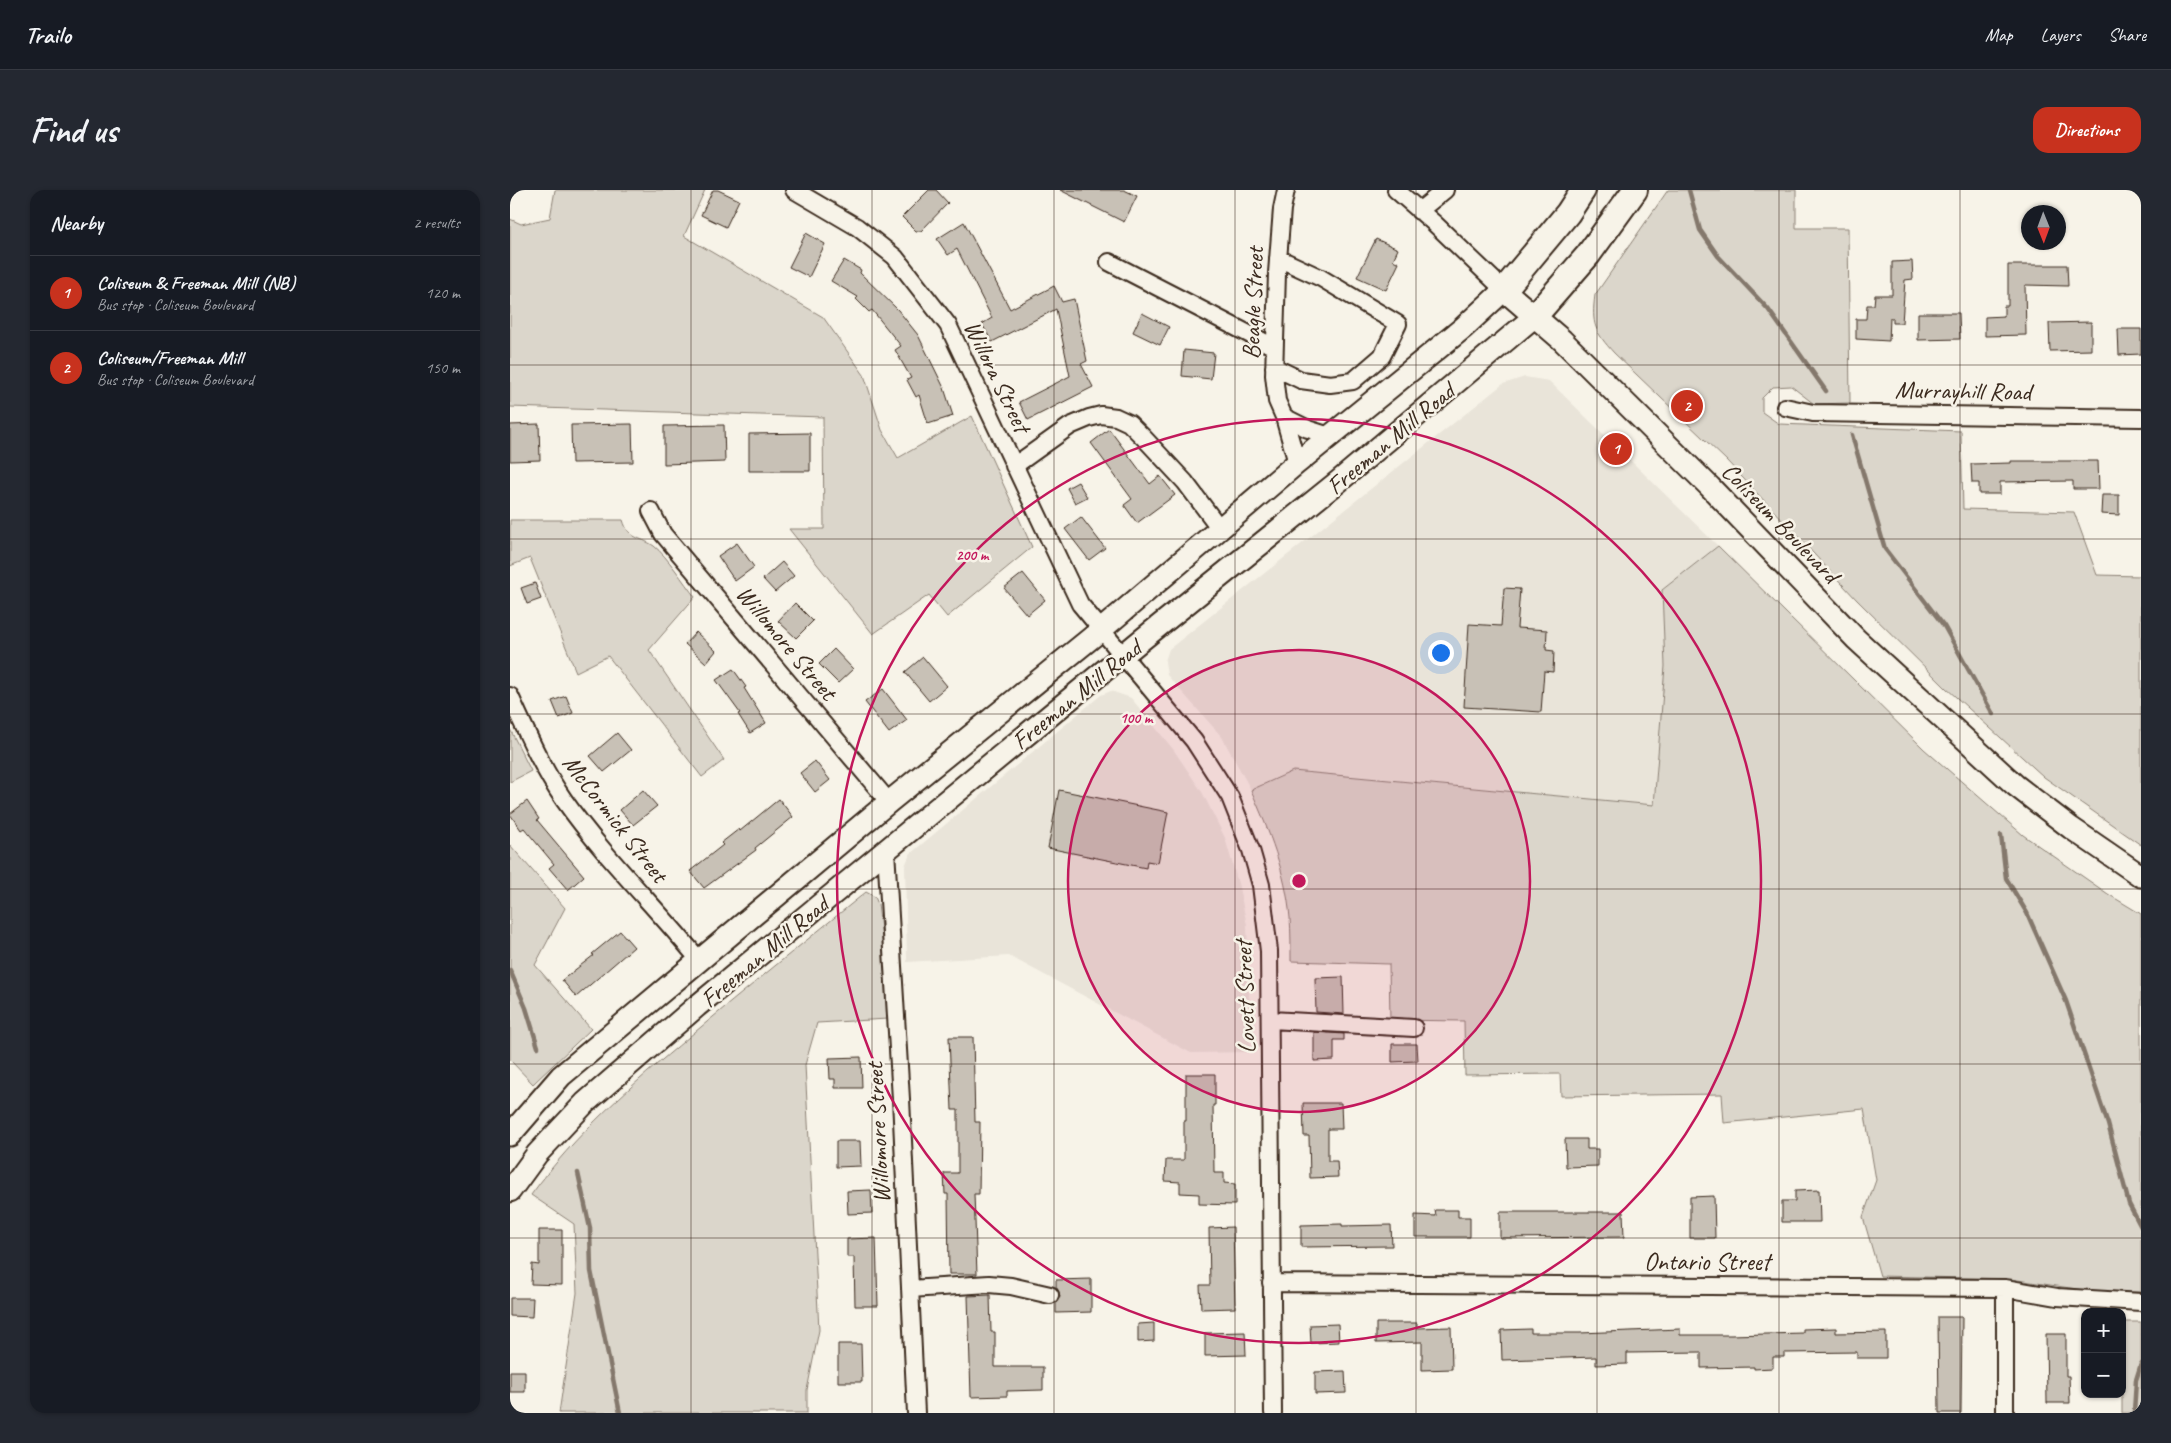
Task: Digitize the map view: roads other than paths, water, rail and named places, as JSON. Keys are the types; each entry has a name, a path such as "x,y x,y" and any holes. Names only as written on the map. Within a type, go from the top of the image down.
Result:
{"highway":[{"name":"Freeman Mill Road","path":"1504,290 1568,213 1583,190"},
{"name":"Freeman Mill Road","path":"1535,316 1588,255 1636,190"}],"main road":[{"name":"Coliseum Boulevard","path":"1504,290 1535,316 1710,487 1856,640 2014,785 2071,828 2141,876"},
{"name":"Freeman Mill Road","path":"510,1134 561,1076 889,802 1101,630 1297,463 1463,328 1504,290"},
{"name":"Freeman Mill Road","path":"510,1192 537,1154 585,1103 697,1006 1123,655 1339,481 1535,316"}],"street":[{"name":"Willora Street","path":"794,190 857,227 895,257 948,325 1080,604 1101,630"},
{"name":"Beagle Street","path":"1286,190 1278,258 1274,367 1277,400 1284,417 1297,463"},
{"name":"Coliseum Boulevard","path":"1396,190 1504,290"},
{"path":"1420,211 1441,191"},
{"path":"1274,367 1301,380 1330,384 1353,381 1382,356 1398,324 1321,278 1278,258"},
{"path":"1109,262 1274,347"},
{"name":"Murrayhill Road","path":"1785,406 1813,414 2141,418"},
{"path":"1014,466 1070,426 1101,415 1116,417 1130,423 1185,482 1220,530"},
{"path":"1284,417 1313,432 1330,436"},
{"name":"Willomore Street","path":"650,512 663,534 889,802"},
{"name":"Lovett Street","path":"1101,630 1194,741 1230,797 1242,824 1261,885 1269,951 1271,1020 1273,1413"},
{"name":"McCormick Street","path":"510,696 543,765 564,799 583,825 699,960"},
{"name":"Willomore Street","path":"886,850 916,1413"},
{"path":"1271,1020 1414,1028"},
{"name":"Ontario Street","path":"1271,1283 2005,1288 2057,1297 2141,1302"},
{"path":"910,1289 989,1284 1011,1286 1050,1296"},
{"path":"2005,1288 2005,1413"}],"waterway":[{"path":"1689,190 1700,230 1718,256 1768,309 1826,391"},
{"path":"1852,435 1885,549 1944,626 1993,714"},
{"path":"2001,835 2006,878 2027,913 2066,1001 2108,1124 2129,1204 2141,1227"},
{"path":"510,970 526,1008 538,1047"},
{"path":"578,1173 590,1228 591,1271 620,1413"},
{"path":"2134,1413 2136,1380 2141,1364"}],"place":[{"name":"Coliseum/Freeman Mill","path":"1687,406"},
{"name":"Coliseum & Freeman Mill (NB)","path":"1616,449"}]}
